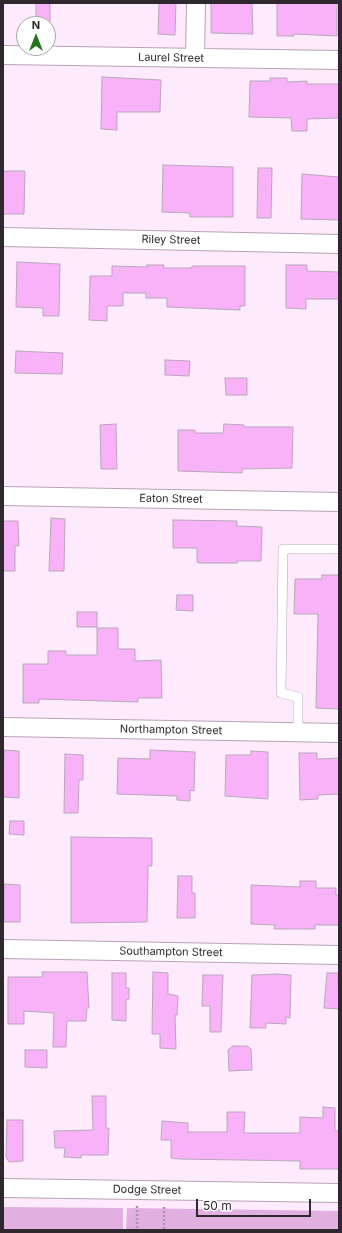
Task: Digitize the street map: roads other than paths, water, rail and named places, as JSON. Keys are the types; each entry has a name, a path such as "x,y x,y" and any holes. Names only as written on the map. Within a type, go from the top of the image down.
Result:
{"street":[{"path":"195,58 196,3"},
{"name":"Laurel Street","path":"3,55 339,60"},
{"name":"Riley Street","path":"3,237 339,244"},
{"name":"Eaton Street","path":"3,496 339,502"},
{"name":"Northampton Street","path":"3,728 339,733"},
{"name":"Southampton Street","path":"3,949 339,954"},
{"name":"Dodge Street","path":"3,1188 339,1193"}],"lane":[{"path":"298,733 298,697 281,693 283,549 339,549"}]}
